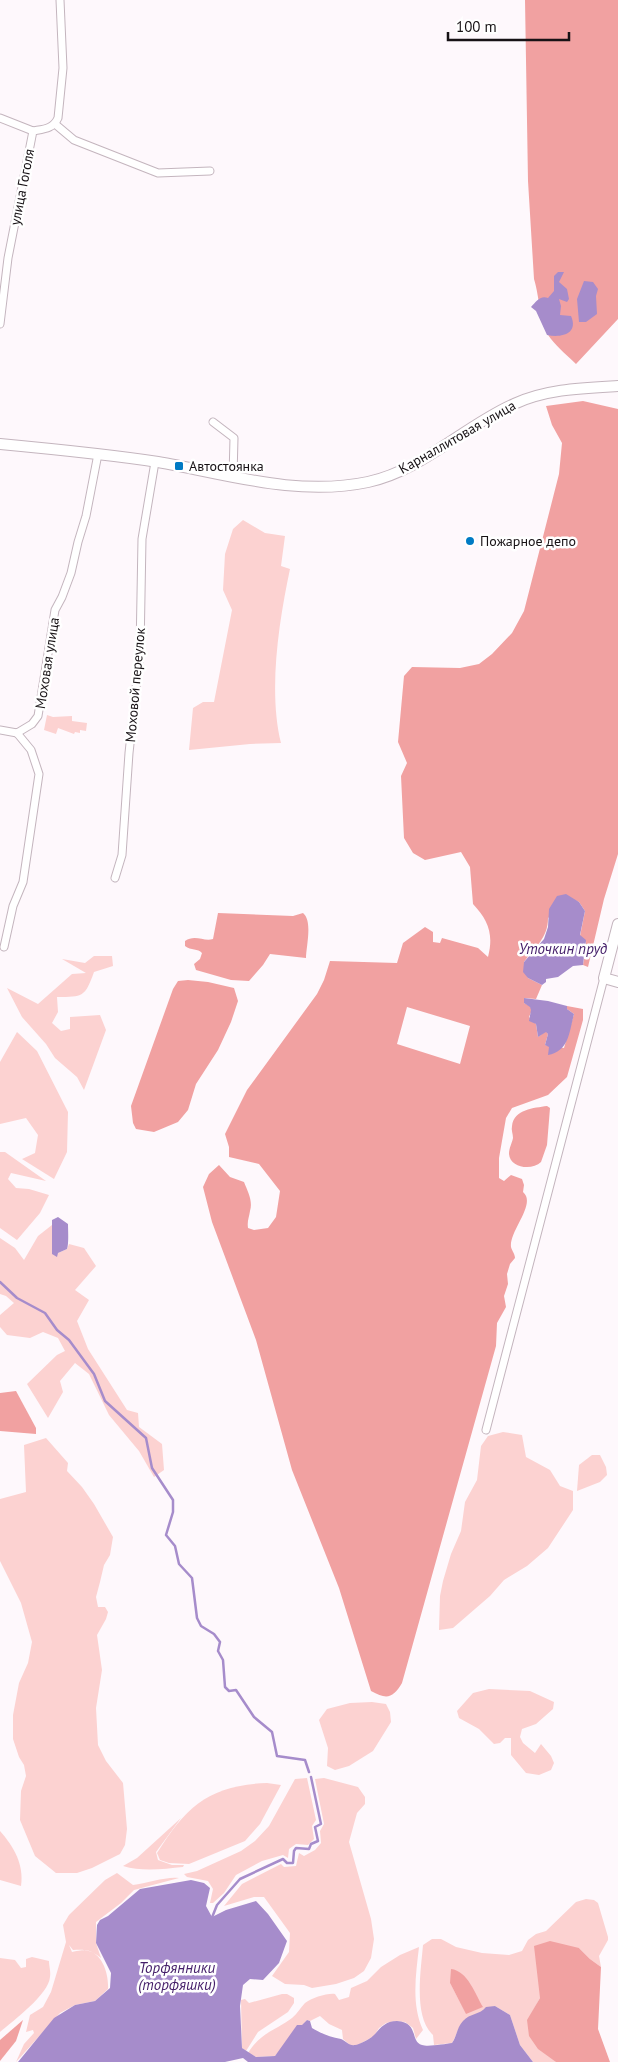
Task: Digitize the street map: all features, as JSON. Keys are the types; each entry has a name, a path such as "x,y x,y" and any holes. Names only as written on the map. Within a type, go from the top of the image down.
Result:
{"street":[{"path":"60,0 63,68 58,118 55,124 74,140 158,173 210,172"},
{"path":"0,118 33,131"},
{"name":"улица Гоголя","path":"0,324 8,258 33,131 48,128 55,124"},
{"name":"Карналлитовая улица","path":"0,444 155,462 277,484 310,487 338,486 369,482 425,458 502,410 521,401 562,391 618,386"},
{"path":"214,422 234,438 233,477"},
{"name":"Моховая улица","path":"17,733 32,724 38,716 55,610 71,573 86,516 98,454"},
{"name":"Моховой переулок","path":"115,878 122,855 129,753 140,651 142,539 155,462"},
{"path":"0,730 17,733 31,750 39,774 23,882 13,906 4,947"},
{"path":"486,1430 618,924"},
{"path":"604,978 618,982"}],"shaded area":[{"path":"525,0 618,0 618,319 576,364 557,346 547,333 534,279 528,181"},
{"path":"583,401 618,409 618,854 604,899 588,967 583,965 586,943 580,936 585,911 579,902 572,899 548,918 543,937 524,962 528,978 542,985 536,999 524,998 524,1003 530,1006 532,1010 529,1017 536,1024 538,1037 546,1031 548,1034 545,1045 564,1048 574,1014 567,1009 567,1006 583,1009 583,1020 567,1077 548,1095 512,1108 506,1118 499,1158 499,1178 504,1181 511,1175 522,1179 524,1185 523,1192 527,1203 512,1241 511,1247 515,1258 510,1264 507,1274 508,1284 504,1296 506,1307 497,1323 496,1346 402,1683 396,1692 389,1696 381,1696 371,1691 339,1588 292,1470 256,1340 212,1222 203,1187 209,1174 219,1165 230,1177 244,1182 251,1204 248,1228 254,1230 268,1228 276,1217 280,1191 259,1164 229,1157 229,1147 225,1134 247,1090 317,994 330,961 397,963 403,943 425,927 433,932 433,942 440,943 442,938 478,948 488,957 490,934 483,916 473,904 470,867 461,852 425,860 413,853 404,838 401,776 407,763 398,742 404,676 412,667 460,668 479,664 492,654 512,633 524,611 559,474 562,443 552,425 546,406","holes":["407,1007 470,1026 460,1064 397,1044"]},
{"path":"243,520 265,533 285,536 281,566 290,569 279,633 275,679 277,723 281,743 189,750 193,708 203,702 214,702 232,610 223,590 225,554 233,529"},
{"path":"47,715 53,717 72,716 72,721 87,723 86,731 80,730 80,733 75,732 74,734 58,728 56,734 44,730"},
{"path":"218,913 293,916 303,913 308,922 306,958 270,954 249,981 231,980 196,970 194,964 200,959 202,953 185,946 185,941 192,938 213,939"},
{"path":"94,956 112,956 113,966 94,972 82,994 72,997 57,997 58,1012 52,1023 61,1031 70,1029 70,1017 100,1015 106,1030 84,1090 77,1077 55,1058 46,1044 22,1017 7,988 38,1004 72,974 86,973 62,959 85,963"},
{"path":"188,980 234,988 238,1001 231,1022 218,1050 196,1084 188,1110 178,1122 154,1132 136,1129 133,1123 131,1106 173,989 178,981"},
{"path":"17,1032 37,1051 68,1112 67,1152 54,1179 22,1159 35,1153 38,1135 26,1118 0,1124 0,1062"},
{"path":"547,1106 550,1108 547,1145 541,1162 532,1167 517,1165 510,1159 509,1154 513,1138 512,1128 516,1116 525,1110"},
{"path":"0,1152 5,1152 46,1181 11,1173 8,1179 16,1188 29,1189 49,1195 40,1213 17,1240 0,1228"},
{"path":"52,1225 52,1236 58,1253 67,1249 69,1244 84,1248 96,1266 75,1290 89,1300 77,1321 88,1349 127,1410 138,1413 139,1427 162,1444 164,1470 154,1477 139,1451 109,1415 89,1374 75,1363 60,1381 63,1392 48,1418 27,1384 57,1355 65,1351 58,1338 43,1332 30,1338 7,1335 0,1327 0,1315 14,1303 6,1296 0,1294 0,1238 15,1248 24,1260 38,1236"},
{"path":"16,1391 36,1428 36,1434 0,1431 0,1393"},
{"path":"503,1432 522,1435 526,1457 550,1470 560,1486 573,1491 573,1510 548,1548 527,1566 504,1580 490,1596 453,1628 439,1630 440,1596 443,1581 451,1554 461,1531 465,1502 477,1480 481,1446 488,1436"},
{"path":"46,1438 68,1463 67,1471 94,1504 113,1537 110,1555 104,1565 96,1597 98,1607 105,1607 108,1612 97,1635 102,1670 96,1708 98,1745 106,1761 123,1783 127,1829 125,1845 120,1854 77,1873 56,1873 35,1856 20,1820 21,1791 26,1776 24,1765 13,1739 13,1715 19,1683 28,1663 32,1642 21,1603 0,1561 0,1499 26,1492 24,1445"},
{"path":"592,1455 600,1455 606,1467 607,1475 600,1482 577,1491 579,1465"},
{"path":"489,1689 530,1691 554,1702 553,1709 536,1724 522,1729 520,1737 523,1743 535,1753 541,1744 554,1763 551,1770 539,1775 526,1773 511,1755 511,1738 505,1738 500,1743 494,1744 479,1729 459,1718 457,1711 473,1693"},
{"path":"372,1702 386,1704 390,1712 391,1722 373,1751 349,1766 335,1770 327,1766 328,1748 319,1720 327,1709 350,1703"},
{"path":"307,1778 316,1820 312,1826 314,1839 308,1845 296,1844 289,1849 288,1858 283,1855 262,1861 236,1875 224,1893 213,1903 210,1903 213,1889 208,1881 187,1877 184,1874 197,1871 241,1851 255,1841 269,1826 295,1779"},
{"path":"324,1778 358,1787 365,1797 365,1804 357,1813 349,1842 371,1919 374,1939 371,1958 364,1971 354,1978 336,1984 312,1988 304,1985 285,1984 272,1976 289,1952 290,1933 264,1897 254,1897 224,1906 242,1884 281,1864 284,1867 296,1866 299,1853 304,1856 315,1850 321,1843 320,1831 324,1824 315,1779"},
{"path":"267,1783 281,1785 260,1824 245,1841 189,1864 169,1863 160,1860 157,1853 168,1837 178,1823 202,1801 230,1788"},
{"path":"181,1818 156,1852 158,1860 172,1865 184,1865 183,1867 145,1869 123,1866 137,1858"},
{"path":"0,1831 10,1843 17,1856 21,1870 21,1886 0,1880"},
{"path":"117,1873 133,1885 179,1878 134,1890 121,1903 96,1922 96,1943 101,1958 92,1952 104,1965 108,1989 95,2001 75,2005 60,2013 16,2062 24,2044 34,2033 33,2030 26,2032 30,2015 43,2007 51,1992 66,1942 63,1925 69,1915 105,1880","holes":["69,1945 73,1950 85,1950 72,1952"]},
{"path":"586,1899 594,1900 598,1903 608,1940 599,1956 601,1967 579,1948 540,1998 530,2016 556,2062 533,2062 520,2045 510,2015 495,2006 464,2021 452,2043 434,2045 433,2035 423,2017 421,2005 420,1980 423,1945 432,1939 441,1939 456,1947 482,1953 509,1955 522,1951 528,1940 536,1934 546,1931 576,1902","holes":["450,1983 482,2007 466,2013"]},
{"path":"550,1941 579,1948 601,1967 598,2029 610,2062 556,2062 538,2049 529,2036 527,2020 540,1998 534,1946"},
{"path":"419,1947 416,1999 419,2020 423,2030 416,2039 413,2028 405,2022 396,2021 386,2023 379,2028 374,2036 356,2046 350,2045 343,2039 342,2030 329,2024 320,2016 310,2021 307,2020 275,2056 256,2057 248,2053 258,2040 292,2018 308,2001 332,1994 335,1994 339,2000 349,1997 351,1988 367,1981 381,1967 400,1955"},
{"path":"32,1957 49,1961 50,1975 48,1984 30,2007 0,2032 0,1958 15,1960 21,1968 26,1967 26,1959"},
{"path":"451,1969 466,1978 483,2007 466,2014 450,1983"},
{"path":"287,1994 294,1998 294,2003 288,2012 258,2032 246,2051 242,2048 241,2000 245,1999 249,2003"},
{"path":"23,2020 16,2041 0,2061 0,2040"}],"water":[{"path":"558,272 564,272 559,282 567,289 569,299 567,302 559,299 561,306 560,315 571,316 573,327 571,331 563,335 552,336 547,335 536,311 531,307 540,298 548,298 554,291 554,276"},
{"path":"584,281 593,282 598,289 596,296 597,314 586,322 579,322 577,299"},
{"name":"Уточкин пруд","path":"566,894 579,902 585,911 580,935 586,940 583,965 573,966 558,977 546,979 546,982 542,985 528,978 523,972 524,962 544,939 548,927 549,909 557,896"},
{"name":"Уточкин пруд","path":"524,998 567,1006 567,1009 574,1014 567,1040 560,1050 548,1055 549,1047 545,1045 548,1034 546,1032 538,1037 536,1024 529,1021 531,1010 524,1003"},
{"path":"58,1217 68,1224 68,1240 67,1249 58,1253 57,1257 52,1254 52,1220"},
{"name":"Торфянники (торфяшки)","path":"191,1880 204,1883 210,1888 206,1906 212,1917 226,1910 256,1901 268,1914 287,1941 279,1963 263,1980 250,1979 243,1985 240,2006 242,2048 256,2057 275,2056 297,2025 302,2025 307,2020 310,2021 312,2028 353,2045 359,2044 373,2036 387,2023 393,2021 404,2022 408,2025 418,2043 422,2045 432,2046 452,2043 459,2026 466,2018 486,2007 495,2006 510,2015 520,2045 533,2062 248,2062 243,2058 225,2062 18,2062 54,2018 75,2005 95,2001 110,1988 111,1973 96,1943 97,1925 100,1920 108,1916 140,1889"}],"waterway":[{"path":"0,1282 17,1298 45,1313 57,1330 69,1340 94,1374 105,1401 146,1438 152,1468 173,1500 173,1512 166,1535 175,1546 179,1564 192,1578 197,1618 201,1626 214,1634 220,1642 218,1651 223,1660 225,1687 229,1691 236,1690 254,1717 272,1732 277,1756 305,1760 309,1772"},
{"path":"211,1920 217,1905 240,1879 283,1859 287,1863 293,1863 296,1848 309,1849 311,1844 318,1841 315,1827 321,1824 311,1777"}],"place":[{"name":"Автостоянка","path":"179,466"},
{"name":"Пожарное депо","path":"470,541"}]}
